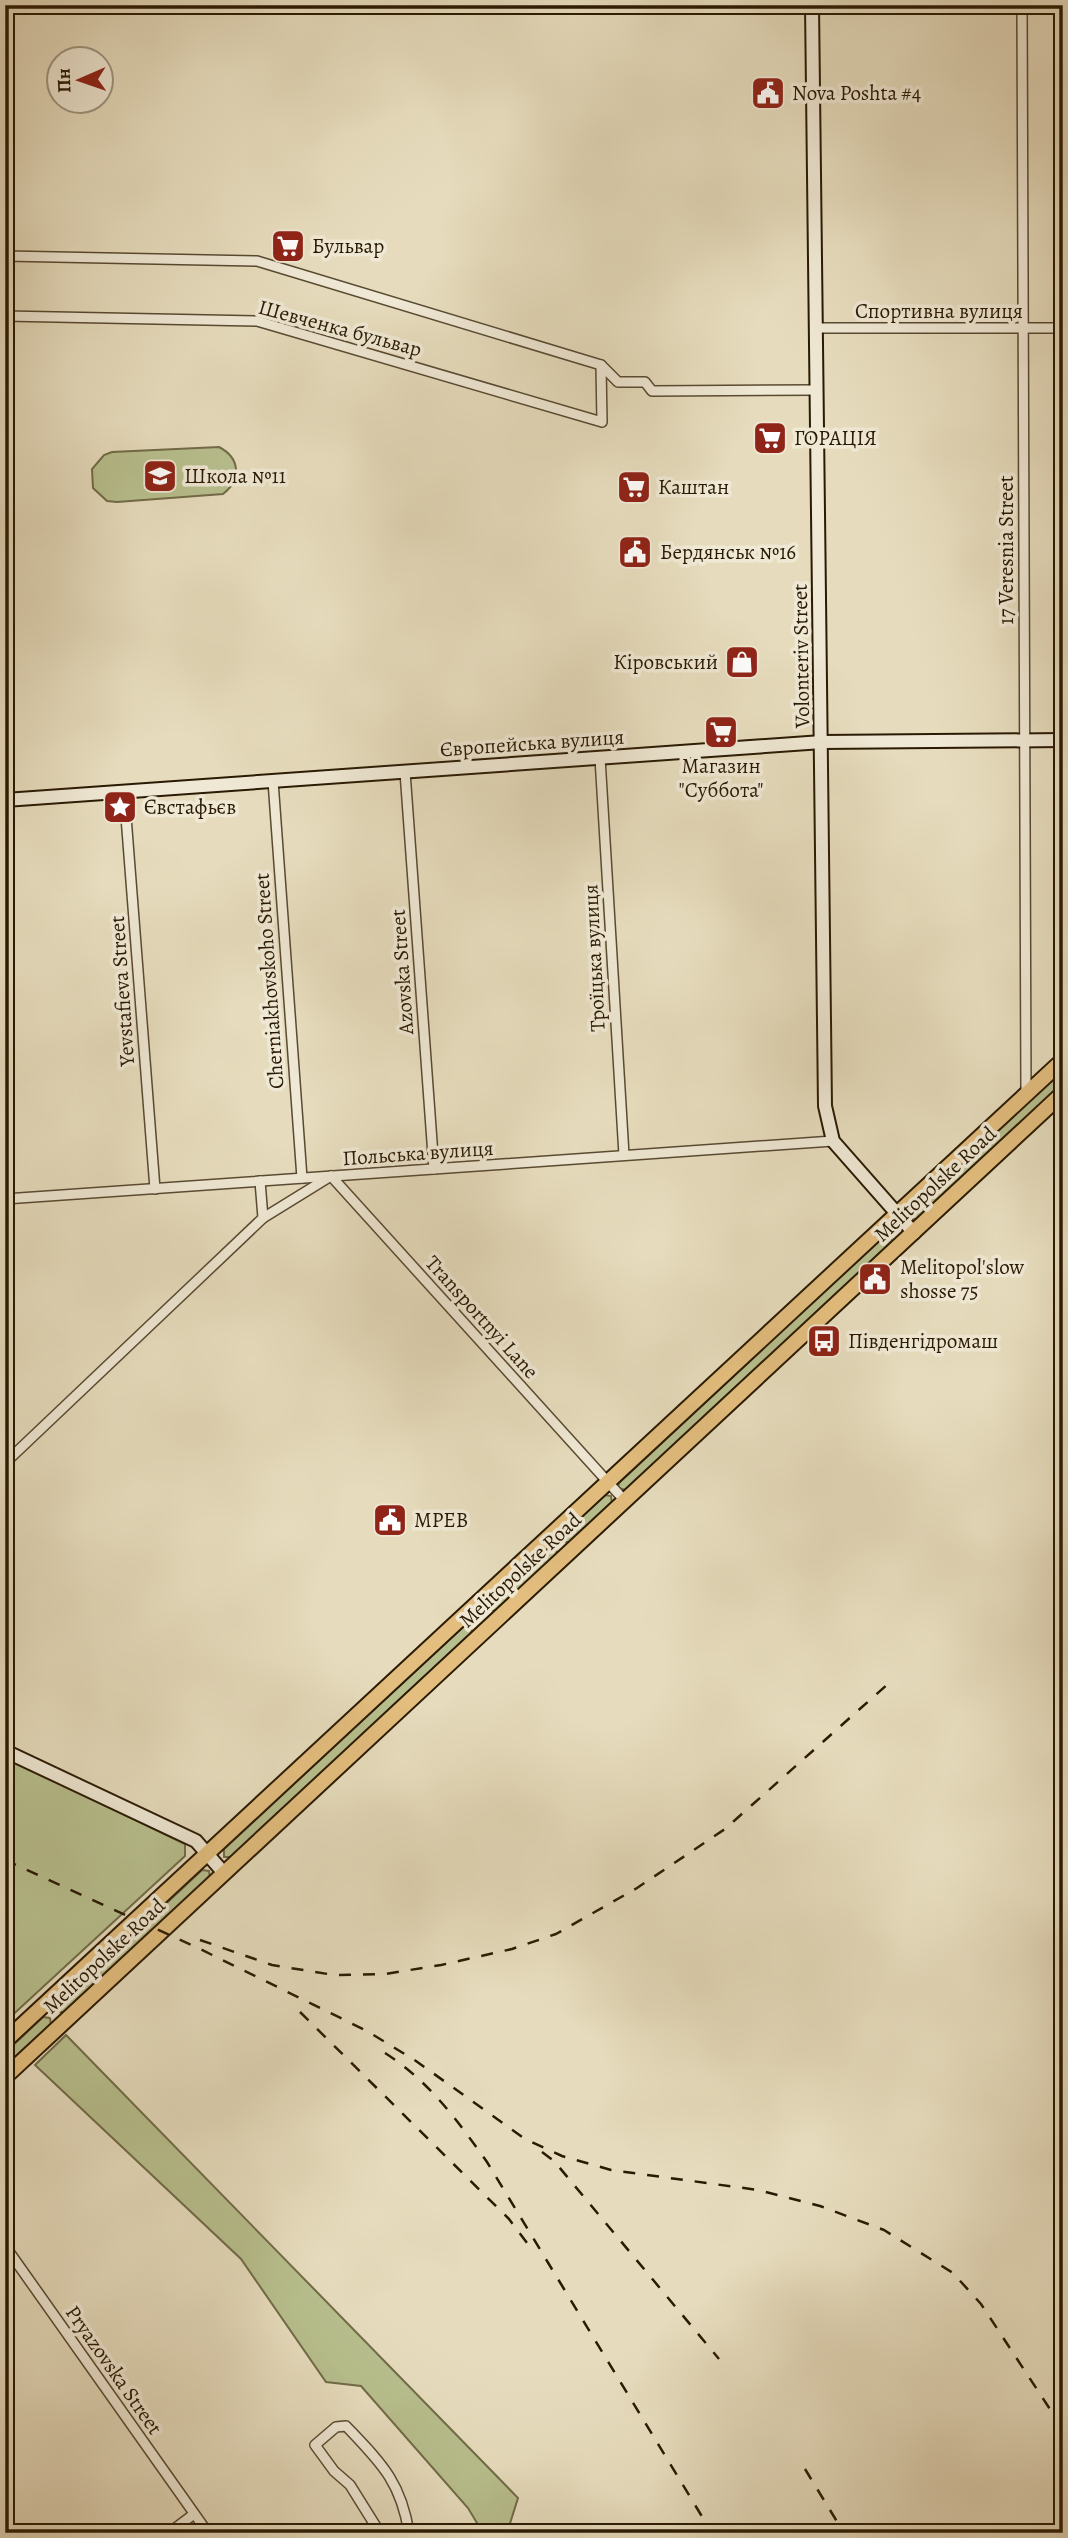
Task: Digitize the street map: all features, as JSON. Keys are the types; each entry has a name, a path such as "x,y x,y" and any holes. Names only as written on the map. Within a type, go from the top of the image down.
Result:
{"main road":[{"name":"Melitopolske Road","path":"5,2041 1063,1060"},
{"name":"Melitopolske Road","path":"5,2077 1063,1093"}],"street":[{"name":"Volonteriv Street","path":"812,5 825,1106 833,1141 914,1233"},
{"name":"17 Veresnia Street","path":"1022,5 1026,1094"},
{"name":"Шевченка бульвар","path":"5,256 257,261 601,365 618,382 645,382 652,391 817,390"},
{"name":"Шевченка бульвар","path":"5,316 257,321 602,422 601,365"},
{"name":"Спортивна вулиця","path":"816,328 1063,328"},
{"name":"Європейська вулиця","path":"5,800 822,742 1063,740"},
{"name":"Троїцька вулиця","path":"600,758 624,1156"},
{"name":"Azovska Street","path":"405,772 434,1169"},
{"name":"Cherniakhovskoho Street","path":"273,781 302,1178"},
{"name":"Yevstafieva Street","path":"124,792 155,1189"},
{"name":"Польська вулиця","path":"5,1199 833,1141"},
{"path":"5,1463 263,1218 331,1176"},
{"name":"Transportnyi Lane","path":"331,1176 625,1502"},
{"path":"260,1181 263,1218"},
{"path":"5,1751 196,1841 223,1872"},
{"name":"Pryazovska Street","path":"5,2246 208,2533"},
{"path":"380,2533 350,2484 334,2471 315,2445 336,2427 346,2426 384,2467 405,2502 410,2533"},
{"path":"169,2533 194,2514"}],"green space":[{"path":"219,447 231,457 236,469 233,482 223,494 117,502 107,501 93,488 92,469 104,455 112,452"},
{"path":"1063,1069 1063,1084 917,1219 910,1219 910,1212"},
{"path":"884,1236 891,1237 892,1244 626,1490 618,1488 619,1483"},
{"path":"605,1495 611,1496 612,1504 570,1542 564,1542 563,1534"},
{"path":"550,1547 556,1548 557,1555 497,1610 490,1610 490,1603"},
{"path":"464,1626 471,1627 472,1634 231,1857 224,1857 224,1849"},
{"path":"5,1757 185,1844 185,1856 5,2022"},
{"path":"202,1870 209,1871 210,1878 66,2012 59,2012 59,2004"},
{"path":"43,2017 50,2018 51,2025 5,2068 5,2053"},
{"path":"66,2035 518,2498 507,2533 483,2533 468,2508 361,2386 326,2382 241,2259 35,2065"}],"railway":[{"path":"200,1940 272,1965 334,1975 385,1974 441,1965 512,1949 556,1934 637,1888 725,1829 889,1683"},
{"path":"5,1860 198,1948 367,2031 416,2061 525,2139 562,2156 611,2170 758,2190 820,2206 884,2230 953,2273 981,2304 1063,2429"},
{"path":"300,2012 509,2219 527,2243"},
{"path":"385,2053 429,2089 487,2162 712,2533"},
{"path":"542,2152 554,2161 719,2359"},
{"path":"805,2469 844,2533"}],"place":[{"name":"Nova Poshta #4","path":"768,93"},
{"name":"Бульвар","path":"288,246"},
{"name":"ГОРАЦІЯ","path":"770,438"},
{"name":"Школа №11","path":"160,476"},
{"name":"Каштан","path":"634,487"},
{"name":"Бердянськ №16","path":"635,552"},
{"name":"Кіровський","path":"742,662"},
{"name":"Магазин \"Суббота\"","path":"721,732"},
{"name":"Євстафьєв","path":"120,807"},
{"name":"Melitopol'slow shosse 75","path":"875,1279"},
{"name":"Південгідромаш","path":"824,1341"},
{"name":"МРЕВ","path":"390,1520"}]}
